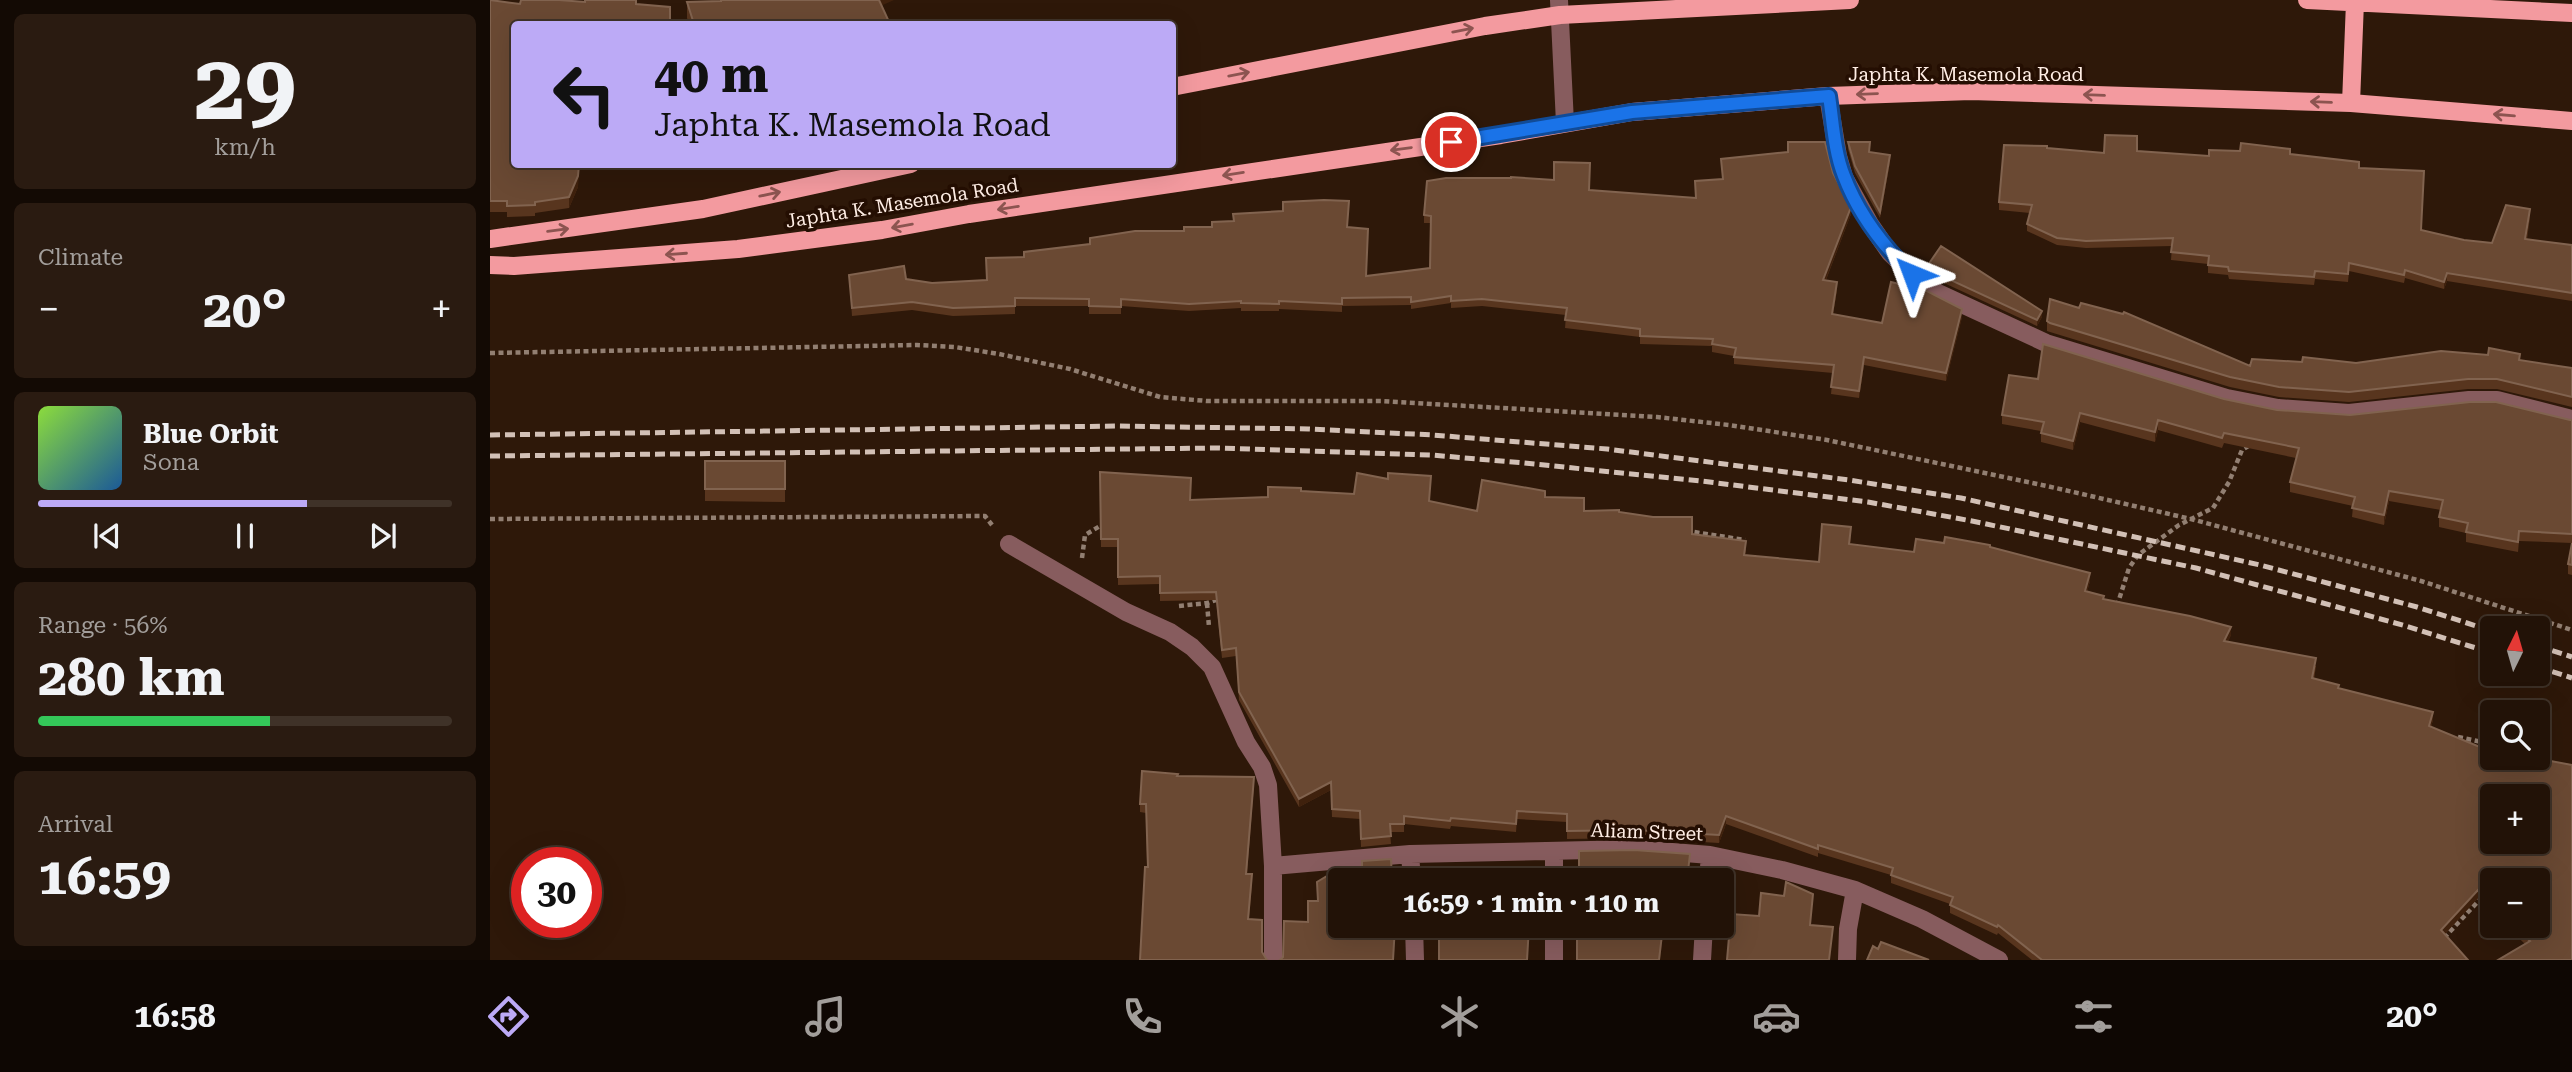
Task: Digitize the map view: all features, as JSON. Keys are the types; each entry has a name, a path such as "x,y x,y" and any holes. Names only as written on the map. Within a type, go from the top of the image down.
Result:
{"main road":[{"path":"1176,86 1485,26 1560,7 1850,0"},
{"path":"2307,0 2571,9"},
{"path":"2351,103 2355,2"},
{"name":"Japhta K. Masemola Road","path":"490,265 514,266 738,249 1501,135 1632,112 1829,96 1971,91 2351,103 2572,121"},
{"name":"Japhta K. Masemola Road","path":"490,239 703,209 893,168"}],"street":[{"path":"1560,7 1565,123"},
{"path":"1829,96 1844,177 1870,225 1890,253 1938,293 2046,343 2227,398 2278,408 2348,413 2469,400 2497,400 2572,419"},
{"path":"1009,544 1126,612 1170,632 1192,647 1212,667 1246,742 1262,767 1268,785 1273,866 1273,960"},
{"name":"Aliam Street","path":"1273,866 1410,854 1634,849 1710,855 1782,870 1855,890 1922,919 1999,960"},
{"path":"1553,868 1554,852"},
{"path":"1410,854 1411,868"},
{"path":"1709,868 1710,855"},
{"path":"1847,960 1848,929 1855,890"},
{"path":"1414,938 1415,960"},
{"path":"1553,938 1553,960"},
{"path":"1702,960 1703,938"}],"path":[{"path":"490,353 917,345 954,347 1039,362 1136,391 1184,399 1381,401 1657,417 1729,425 1827,440 2191,519 2421,581 2572,630"},
{"path":"2116,611 2129,568 2138,555 2191,519 2213,508 2229,482 2242,450 2251,443 2260,445"},
{"path":"490,519 985,516"},
{"path":"1078,583 1084,535 1107,521"},
{"path":"1693,550 1695,532 1745,540"},
{"path":"1126,612 1208,603 1225,596"},
{"path":"2458,737 2480,742"},
{"path":"2439,942 2480,898"}],"building":[{"path":"490,0 520,4 521,0 636,0 636,4 670,7 670,21 511,21 511,168 579,168 578,176 569,197 535,202 535,205 507,206 507,201 490,201"},
{"path":"879,0 889,21 693,21 687,2"},
{"path":"2105,135 2137,136 2137,151 2209,156 2209,150 2240,151 2241,143 2290,149 2290,154 2359,162 2359,168 2424,171 2421,230 2492,243 2506,205 2530,209 2525,239 2572,245 2572,293 2447,273 2444,282 2405,270 2404,275 2349,263 2348,274 2315,271 2314,277 2229,271 2228,267 2208,265 2209,256 2171,252 2173,238 2086,241 2057,238 2027,224 2032,205 1999,202 2004,145 2047,146 2104,153"},
{"path":"1788,142 1825,142 1833,173 1851,207 1823,280 1837,282 1832,314 1882,323 1891,282 1925,290 1962,309 1946,373 1864,357 1859,391 1831,387 1834,365 1734,357 1736,348 1712,344 1713,339 1640,336 1640,329 1565,320 1567,308 1482,299 1451,301 1451,296 1411,302 1411,297 1342,298 1342,304 1241,301 1189,304 1121,299 1121,307 1089,306 1089,299 1015,298 1015,306 953,308 912,302 852,308 849,275 904,266 906,279 932,283 987,280 986,258 1024,257 1024,252 1090,244 1090,238 1135,231 1184,231 1184,227 1212,227 1212,222 1234,221 1233,214 1283,211 1283,202 1349,201 1347,227 1368,229 1366,276 1430,268 1431,216 1424,215 1427,181 1511,177 1554,180 1554,162 1590,163 1589,190 1696,198 1695,181 1723,179 1721,159 1788,152"},
{"path":"1848,142 1870,142 1869,152 1890,155 1880,212 1855,166"},
{"path":"1941,246 2042,311 2037,320 1944,277 1928,265"},
{"path":"2050,299 2079,308 2081,303 2123,314 2124,312 2250,366 2252,359 2302,362 2303,357 2356,363 2441,351 2488,355 2489,348 2520,354 2519,360 2572,368 2572,397 2497,379 2468,379 2349,392 2279,387 2230,377 2050,323 2047,321"},
{"path":"2043,344 2224,399 2277,410 2350,415 2470,402 2496,402 2572,420 2572,534 2519,531 2518,542 2466,532 2468,523 2439,517 2443,500 2389,491 2384,515 2352,508 2355,497 2290,482 2299,448 2224,433 2222,438 2158,420 2155,432 2080,413 2073,441 2041,433 2044,422 2002,415 2009,375 2038,379"},
{"path":"705,461 785,461 785,489 705,489"},
{"path":"1100,472 1191,478 1190,500 1268,497 1268,487 1354,494 1357,473 1388,479 1388,473 1431,476 1429,501 1477,511 1482,480 1545,491 1545,497 1584,498 1584,511 1619,510 1653,517 1692,517 1692,534 1746,541 1744,555 1819,562 1822,524 1851,527 1849,544 1914,552 1916,539 1944,543 1945,537 1990,545 2090,573 2085,591 2104,596 2103,599 2231,627 2224,641 2316,658 2312,678 2339,685 2338,688 2433,712 2429,726 2480,747 2480,770 2550,770 2550,761 2572,765 2572,960 2498,960 2530,941 2527,938 2550,938 2550,868 2480,868 2480,892 2478,890 2441,930 2468,960 2042,960 1998,925 1997,927 1950,905 1953,897 1891,875 1893,868 1818,845 1818,849 1726,816 1719,835 1634,830 1567,831 1567,814 1517,811 1516,824 1404,816 1404,824 1390,824 1391,836 1361,839 1360,811 1332,809 1331,782 1299,799 1239,692 1236,648 1222,650 1216,592 1160,593 1160,576 1118,577 1118,539 1101,539"},
{"path":"2572,543 2572,565 2568,564"},
{"path":"1142,771 1178,774 1177,776 1254,777 1246,874 1252,874 1248,919 1262,920 1262,952 1267,960 1140,960 1145,867 1148,867 1146,804 1140,804"},
{"path":"1634,850 1690,854 1688,868 1579,868 1579,851"},
{"path":"1391,859 1391,868 1362,868 1362,861"},
{"path":"1328,875 1328,938 1394,938 1393,960 1280,960 1283,957 1284,921 1308,922 1308,901 1318,901 1317,882"},
{"path":"1786,882 1813,894 1810,925 1833,927 1829,960 1727,960 1729,938 1734,938 1734,914 1759,916 1761,893 1784,896"},
{"path":"1439,938 1528,938 1527,960 1439,960"},
{"path":"1577,938 1662,938 1659,960 1577,960"},
{"path":"1881,942 1929,960 1867,960 1873,946 1878,949"}],"railway":[{"path":"490,435 1118,426 1309,429 1433,435 1607,449 1849,480 1961,498 2260,565 2417,607 2480,627"},
{"path":"490,456 1219,448 1431,455 1524,463 1868,502 1972,521 2196,568 2480,649"},
{"path":"2550,650 2572,657"},
{"path":"2550,671 2572,678"}],"route":[{"path":"1451,142 1632,112 1829,96 1844,177 1870,225 1890,253 1912,274"}]}
